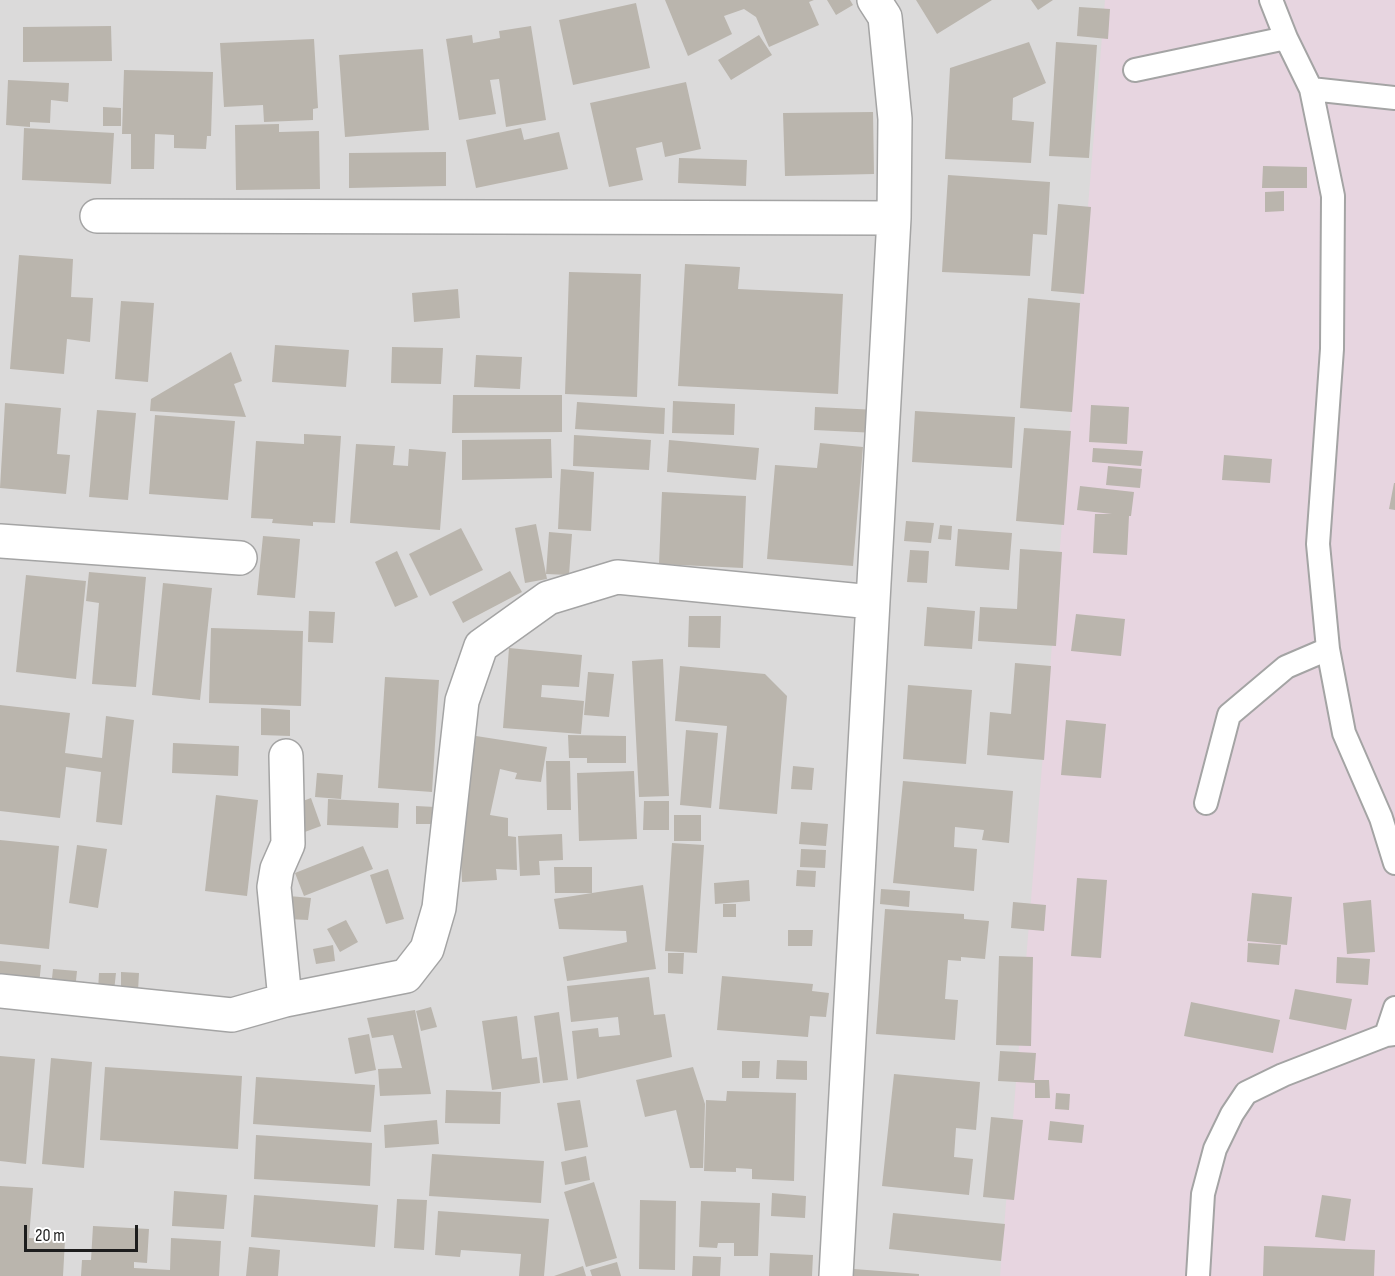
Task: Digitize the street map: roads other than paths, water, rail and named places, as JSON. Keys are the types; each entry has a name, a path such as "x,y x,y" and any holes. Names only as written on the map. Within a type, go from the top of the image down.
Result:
{"street":[{"path":"836,1276 894,218 895,119 885,17 874,0"},
{"path":"97,216 894,218"},
{"path":"0,541 240,558"},
{"path":"0,991 232,1015 285,1000 406,976 427,949 439,909 462,701 481,646 548,598 617,577 872,602"},
{"path":"285,1000 274,887 277,869 288,844 286,756"}],"lane":[{"path":"1271,0 1286,38 1311,89 1333,196 1332,349 1318,544 1328,649 1344,733 1381,818 1395,863"},
{"path":"1135,70 1286,38"},
{"path":"1311,89 1395,98"},
{"path":"1206,803 1228,715 1286,667 1328,649"},
{"path":"1198,1276 1203,1194 1215,1149 1232,1114 1246,1093 1283,1075 1390,1034 1395,1008"}]}
